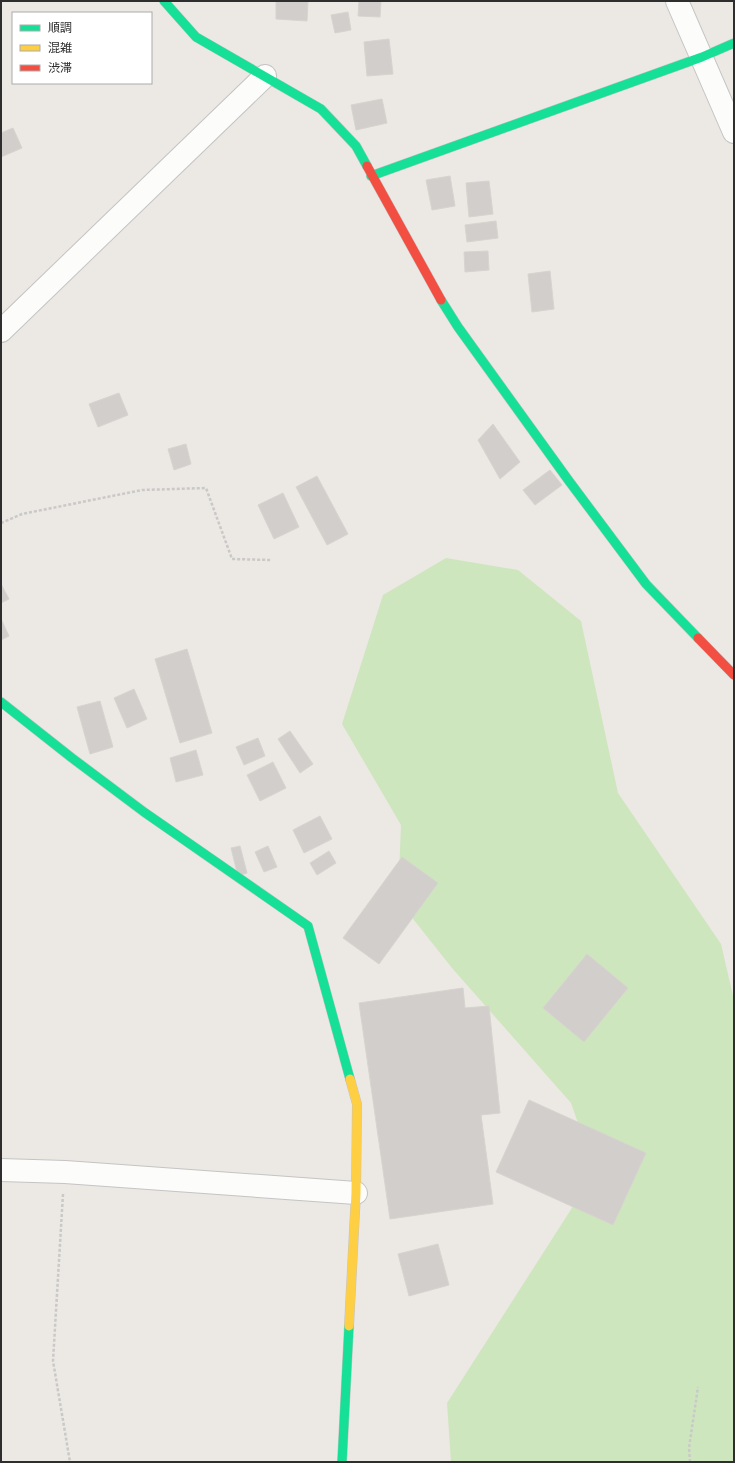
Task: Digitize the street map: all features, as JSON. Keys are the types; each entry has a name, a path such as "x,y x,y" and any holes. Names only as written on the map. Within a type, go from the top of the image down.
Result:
{"street":[{"path":"164,1 196,37 321,109 356,146 371,176 458,327 568,481 646,584 734,675"},
{"path":"677,1 734,132"},
{"path":"371,176 702,57 734,43"},
{"path":"1,331 265,76"},
{"path":"1,702 35,730 194,849 308,926 357,1104 356,1193 342,1462"},
{"path":"1,1170 65,1172 356,1193"}],"path":[{"path":"1,523 22,514 142,490 206,488 232,559 271,560"},
{"path":"65,1172 53,1361 70,1462"},
{"path":"690,1462 689,1448 698,1387"}],"green space":[{"path":"446,558 518,570 581,621 618,793 721,944 734,1000 734,1462 451,1462 447,1403 595,1172 571,1103 452,968 398,900 401,825 342,724 383,595"}],"building":[{"path":"276,1 308,1 307,21 276,19"},
{"path":"359,1 381,1 380,17 358,16"},
{"path":"348,12 351,30 335,33 331,15"},
{"path":"389,39 393,74 367,76 364,42"},
{"path":"382,99 387,123 356,130 351,105"},
{"path":"13,128 22,148 1,157 1,133"},
{"path":"450,176 455,206 432,210 426,180"},
{"path":"489,181 493,214 469,217 466,183"},
{"path":"496,221 498,238 467,242 465,225"},
{"path":"488,251 489,270 465,272 464,252"},
{"path":"550,271 554,309 532,312 528,274"},
{"path":"119,393 128,415 98,427 89,404"},
{"path":"493,424 520,462 500,479 478,440"},
{"path":"186,444 191,464 174,470 168,449"},
{"path":"550,470 562,485 535,505 523,490"},
{"path":"317,476 348,534 327,545 296,487"},
{"path":"283,493 299,527 274,539 258,505"},
{"path":"1,584 9,599 1,603"},
{"path":"1,619 9,636 1,640"},
{"path":"187,649 212,733 180,743 155,659"},
{"path":"134,689 147,719 127,728 114,698"},
{"path":"100,701 113,747 90,754 77,707"},
{"path":"290,731 313,764 300,773 278,739"},
{"path":"258,738 265,756 244,765 236,747"},
{"path":"196,750 203,775 176,782 170,758"},
{"path":"273,762 286,788 260,801 247,775"},
{"path":"320,816 332,839 304,853 293,830"},
{"path":"240,846 247,873 238,876 231,848"},
{"path":"268,846 277,867 264,872 255,852"},
{"path":"329,851 336,863 317,875 310,863"},
{"path":"402,857 438,883 379,964 343,938"},
{"path":"587,954 628,988 584,1042 543,1008"},
{"path":"463,988 465,1008 489,1006 500,1113 481,1115 493,1204 390,1219 359,1003"},
{"path":"529,1100 646,1153 613,1225 496,1172"},
{"path":"438,1244 449,1285 409,1296 398,1254"}],"traffic: fast":[{"path":"164,1 196,37 321,109 356,146 367,166"},
{"path":"371,176 702,57 734,43"},
{"path":"441,300 458,327 569,481 646,584 698,638"},
{"path":"1,702 144,812 308,926 350,1079"},
{"path":"342,1462 349,1326"}],"traffic: slow":[{"path":"349,1326 356,1193 357,1104 350,1079"}],"traffic: jam":[{"path":"367,166 441,300"},
{"path":"698,638 734,675"}]}
